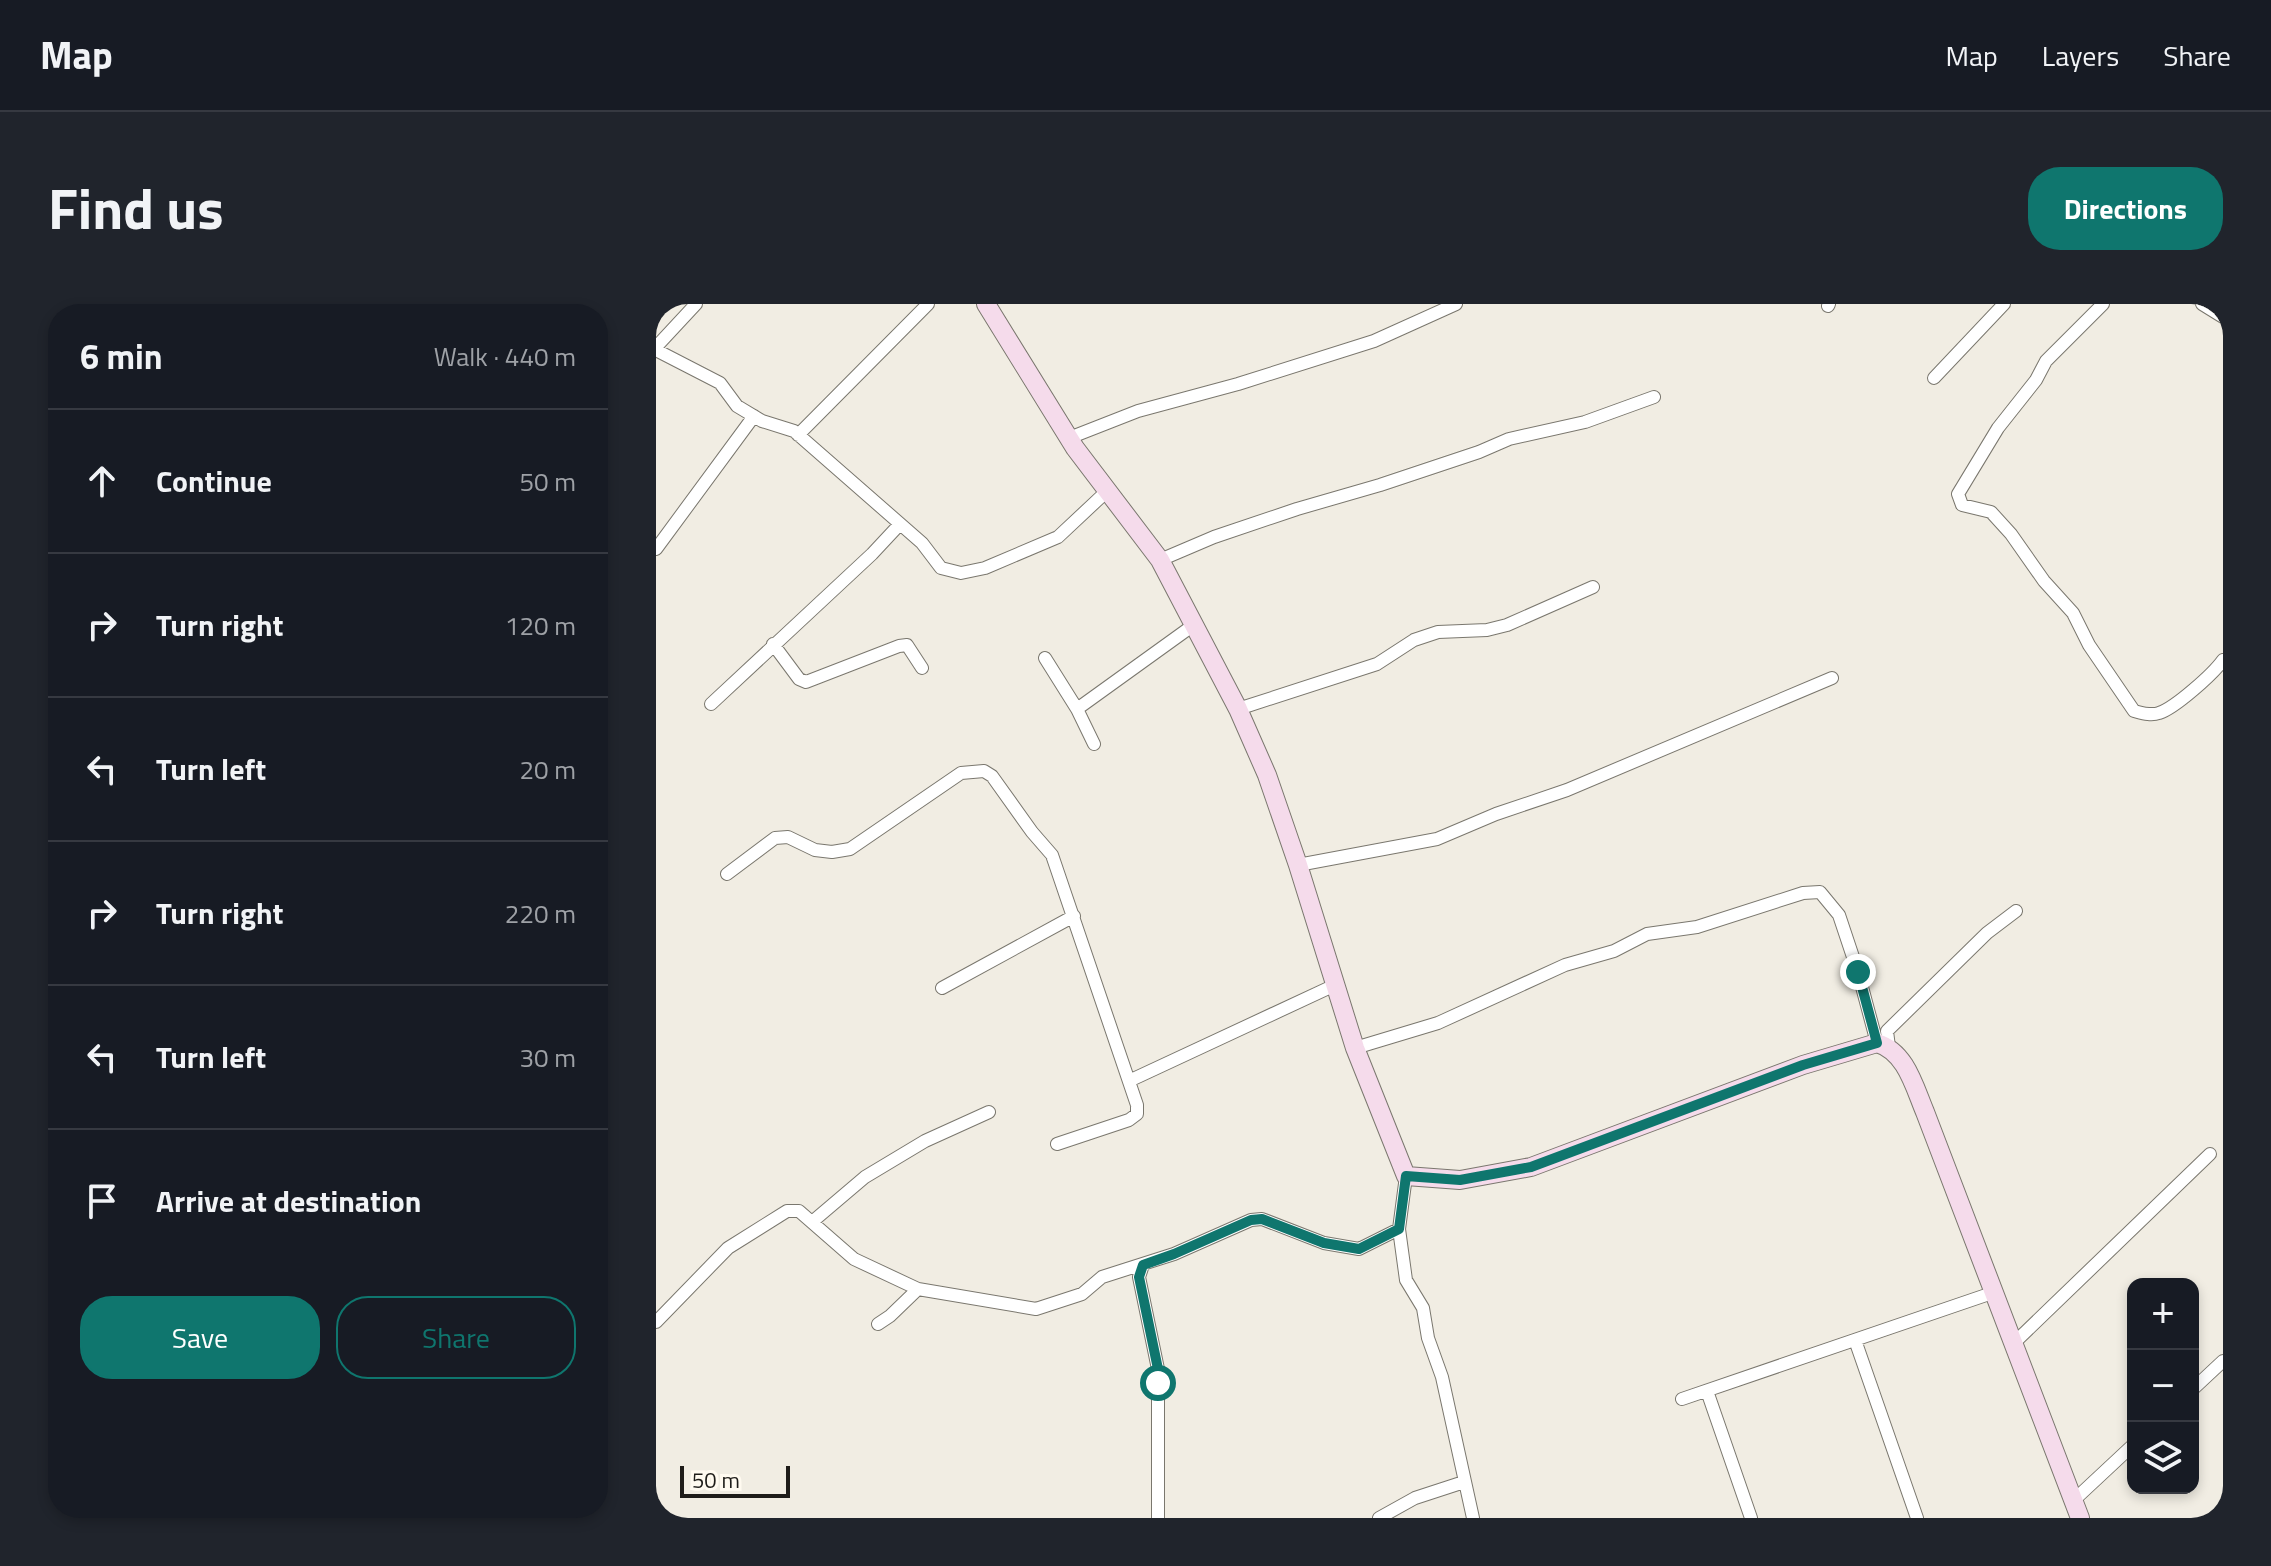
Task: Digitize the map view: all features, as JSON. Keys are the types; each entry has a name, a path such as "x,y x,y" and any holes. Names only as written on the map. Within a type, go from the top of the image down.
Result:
{"street":[{"path":"696,304 656,349 720,383 737,406 798,435 922,543 941,568 961,573 985,568 1058,537 1106,492"},
{"path":"798,435 928,304"},
{"path":"986,304 1069,438 1106,492 1160,560 1238,709 1267,775 1355,1048 1406,1176 1399,1229 1406,1280 1423,1308 1428,1338 1442,1377 1473,1518"},
{"path":"1069,438 1138,411 1238,384 1374,341 1456,304"},
{"path":"1934,378 2004,304"},
{"path":"2103,304 2046,361 2036,380 1998,428 1958,494 1962,505 1991,512 2011,534 2044,581 2073,613 2089,645 2134,711 2159,714 2194,689 2223,660"},
{"path":"2202,304 2223,317"},
{"path":"1160,560 1199,542 1380,485 1509,439 1585,422 1654,397"},
{"path":"656,549 754,416"},
{"path":"711,704 872,554 900,524"},
{"path":"1238,709 1377,664 1414,640 1438,632 1487,630 1507,625 1593,587"},
{"path":"1077,709 1195,624"},
{"path":"773,644 799,679 806,682 907,645 922,668"},
{"path":"1045,658 1077,709 1094,744"},
{"path":"1298,865 1437,839 1496,814 1567,790 1832,678"},
{"path":"727,874 775,838 788,837 815,850 832,852 850,849 961,773 984,771 992,776 1052,855 1137,1105 1137,1114 1129,1120 1057,1144"},
{"path":"1355,1048 1438,1023 1565,965 1614,951 1647,934 1697,927 1803,893 1820,892 1839,915 1883,1045 1900,1057 1925,1112 2076,1510 2127,1452"},
{"path":"1883,1045 1887,1031 1987,933 2016,911"},
{"path":"942,988 1074,916"},
{"path":"1131,1080 1335,985"},
{"path":"1406,1176 1460,1180 1531,1167 1803,1065 1883,1045"},
{"path":"812,1222 865,1177 925,1141 989,1112"},
{"path":"2014,1343 2210,1154"},
{"path":"656,1322 728,1248 787,1211 799,1211 854,1259 918,1289 1036,1309 1082,1294 1102,1277 1174,1254 1251,1220 1262,1219 1324,1243 1359,1249 1399,1229"},
{"path":"1143,1265 1139,1277 1158,1369 1158,1518"},
{"path":"878,1324 918,1289"},
{"path":"1682,1399 1995,1292"},
{"path":"1855,1340 1917,1518"},
{"path":"2199,1383 2223,1361"},
{"path":"1707,1391 1751,1518"},
{"path":"1379,1518 1415,1498 1464,1482"}],"route":[{"path":"1158,1383 1158,1369 1139,1277 1143,1265 1236,1225 1262,1219 1324,1243 1359,1249 1399,1229 1406,1176 1460,1180 1531,1167 1803,1065 1877,1043 1858,972"}]}
